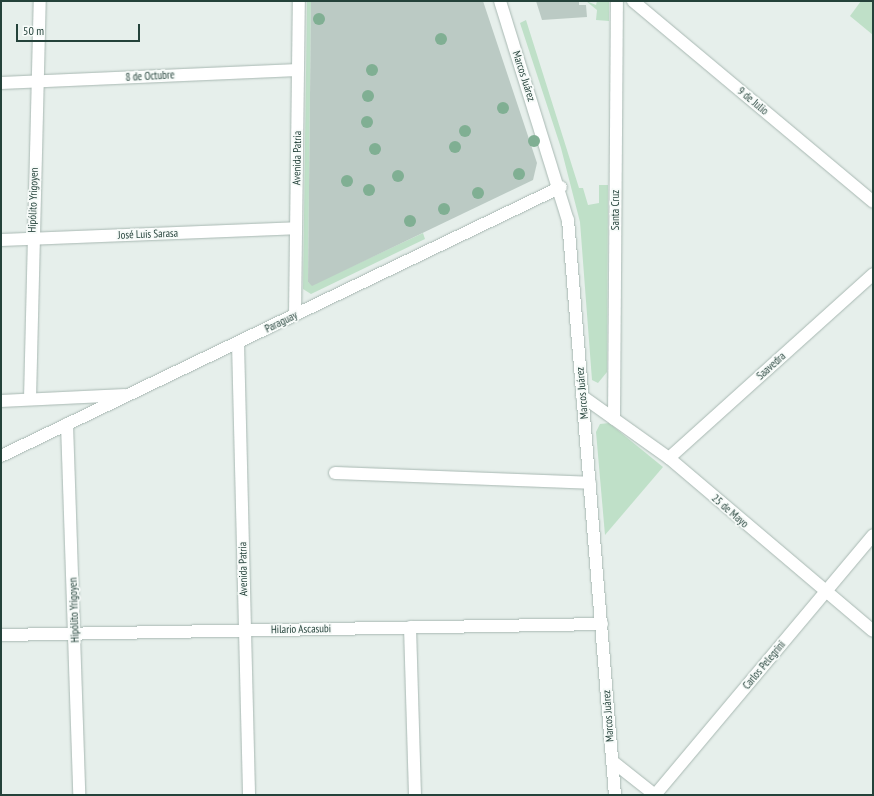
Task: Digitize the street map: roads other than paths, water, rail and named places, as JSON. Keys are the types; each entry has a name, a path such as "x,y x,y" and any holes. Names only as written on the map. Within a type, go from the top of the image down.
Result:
{"street":[{"name":"Hipólito Yrigoyen","path":"30,399 31,239 40,1"},
{"name":"Avenida Patria","path":"295,315 299,1"},
{"name":"Marcos Juárez","path":"500,1 561,187 570,230 582,396 602,624 614,795"},
{"name":"Santa Cruz","path":"614,419 617,1"},
{"name":"9 de Julio","path":"633,1 873,202"},
{"name":"8 de Octubre","path":"1,83 298,70"},
{"name":"Paraguay","path":"1,456 561,187"},
{"name":"José Luis Sarasa","path":"1,240 296,228"},
{"name":"Saavedra","path":"669,458 873,274"},
{"name":"Avenida Patria","path":"238,342 249,795"},
{"path":"1,400 130,394"},
{"name":"25 de Mayo","path":"582,396 669,458 825,592 873,631"},
{"name":"Hipólito Yrigoyen","path":"68,424 79,795"},
{"path":"334,473 590,483"},
{"name":"Carlos Pelegrini","path":"655,795 873,535"},
{"name":"Hilario Ascasubi","path":"1,635 602,624"},
{"path":"410,627 415,795"},
{"path":"612,761 655,795"}]}
